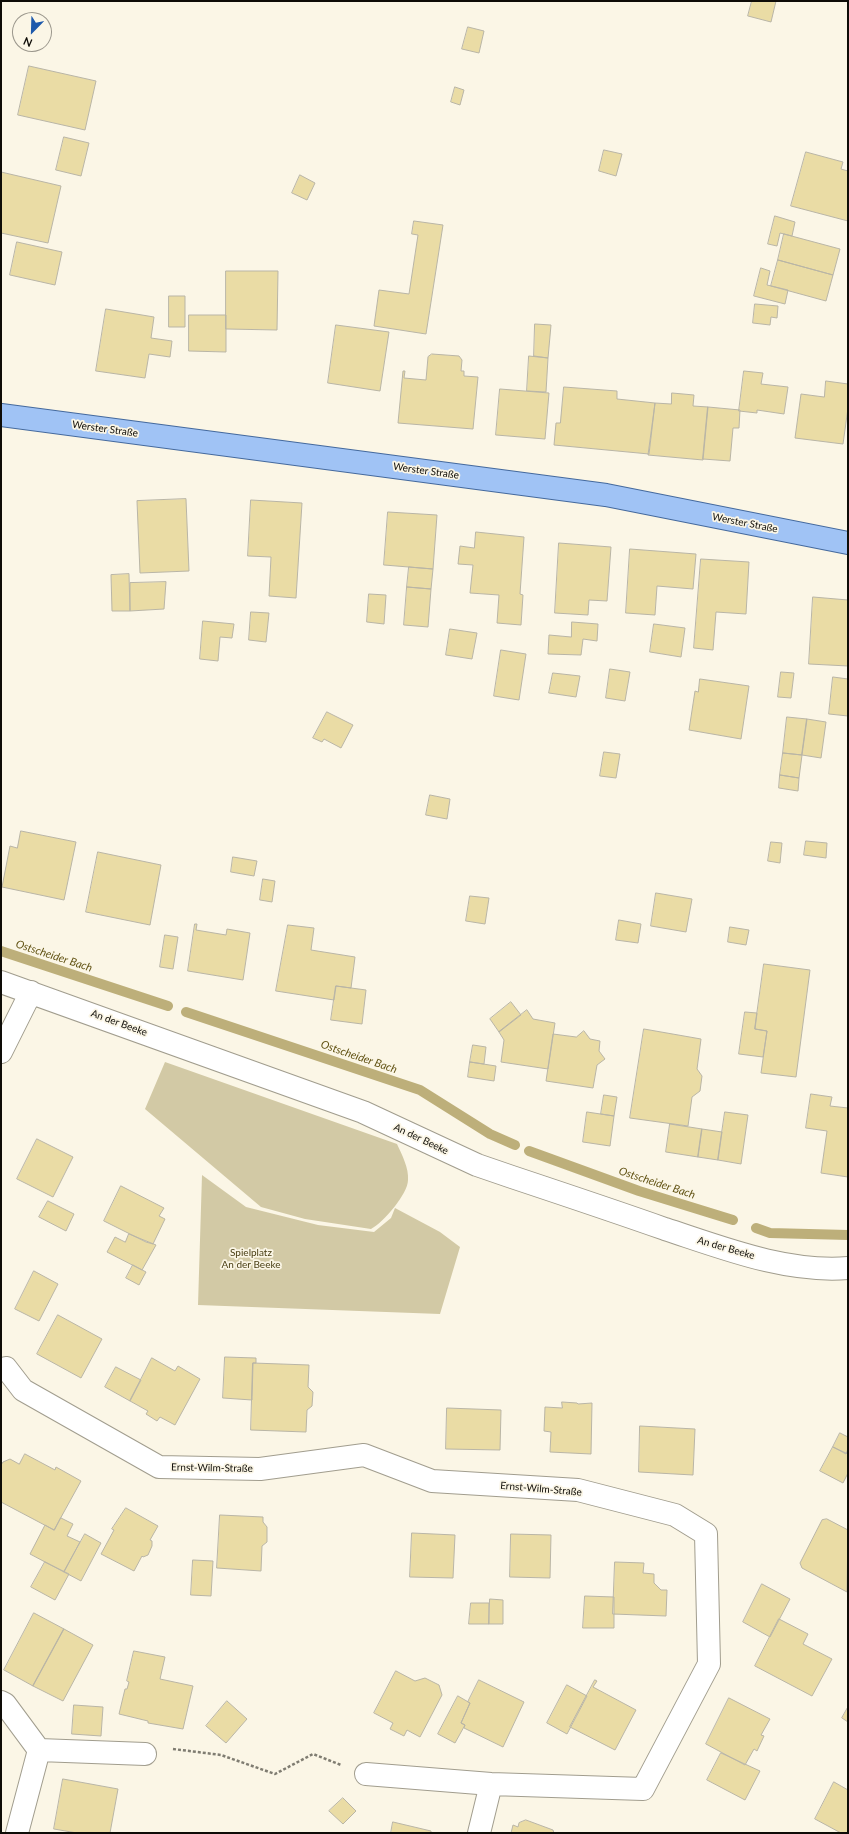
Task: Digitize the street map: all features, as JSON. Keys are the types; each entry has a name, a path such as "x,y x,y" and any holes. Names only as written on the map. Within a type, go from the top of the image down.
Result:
{"main road":[{"name":"Werster Straße","path":"1,415 606,495 848,543"}],"street":[{"name":"An der Beeke","path":"1,982 363,1112 477,1165 721,1248 794,1266 836,1269 848,1268"},
{"path":"1,1052 31,992"},
{"name":"Ernst-Wilm-Straße","path":"3,1367 23,1390 159,1467 260,1469 364,1455 432,1481 578,1490 675,1515 706,1534 709,1664 643,1789 491,1784 366,1774"},
{"path":"1,1702 5,1704 39,1750"},
{"path":"39,1750 145,1754"},
{"path":"17,1833 39,1750"},
{"path":"479,1833 491,1784"}],"path":[{"path":"145,1754 153,1747 221,1755 275,1774 313,1754 366,1774"}],"green space":[{"path":"165,1062 397,1144 405,1162 408,1175 407,1186 404,1193 388,1215 371,1229 305,1219 261,1207 145,1109"},
{"name":"Spielplatz An der Beeke","path":"202,1175 246,1207 318,1225 374,1232 391,1218 395,1208 440,1232 460,1247 440,1314 198,1305"}],"building":[{"path":"752,1 776,1 771,22 748,16"},
{"path":"468,27 484,31 479,53 462,49"},
{"path":"29,66 96,81 85,130 18,115"},
{"path":"455,87 464,90 460,105 451,102"},
{"path":"64,137 89,143 81,176 56,170"},
{"path":"604,150 622,154 616,176 599,171"},
{"path":"806,152 843,162 841,169 848,171 848,221 791,206"},
{"path":"1,172 61,186 48,243 1,233"},
{"path":"300,175 315,183 307,200 292,193"},
{"path":"775,216 795,222 792,236 780,233 777,246 768,244"},
{"path":"414,221 443,225 426,334 374,326 379,290 409,294 418,235 412,234"},
{"path":"784,234 840,249 833,275 778,260"},
{"path":"17,242 62,252 55,285 10,275"},
{"path":"778,260 833,275 826,301 771,286"},
{"path":"761,268 770,271 767,285 788,290 785,304 754,296"},
{"path":"226,271 278,271 277,330 226,329"},
{"path":"169,296 185,296 185,327 169,327"},
{"path":"755,304 778,306 777,318 771,317 770,325 753,323"},
{"path":"106,309 154,317 151,338 172,341 170,357 149,354 145,378 96,371"},
{"path":"189,315 226,315 226,352 189,351"},
{"path":"535,324 551,325 548,358 534,356"},
{"path":"336,325 389,332 380,391 328,383"},
{"path":"432,354 459,356 462,360 461,371 464,371 464,376 478,377 473,429 398,423 403,371 405,371 404,378 426,380 428,357"},
{"path":"529,356 548,358 546,392 527,391"},
{"path":"744,371 763,373 761,384 788,387 784,414 757,410 757,413 739,411"},
{"path":"826,381 848,384 848,408 843,444 795,438 801,394 824,397"},
{"path":"564,387 617,391 617,399 655,403 649,454 554,445 556,423 560,423"},
{"path":"500,389 549,393 545,439 496,435"},
{"path":"672,393 694,395 693,406 708,407 703,460 648,455 655,403 671,404"},
{"path":"708,407 740,410 739,428 733,428 730,461 703,459"},
{"path":"186,499 189,571 140,573 137,501"},
{"path":"251,500 302,503 296,598 269,596 271,557 248,556"},
{"path":"388,512 437,515 433,569 384,565"},
{"path":"476,532 524,537 520,594 523,595 521,625 497,623 499,595 470,593 473,565 458,564 460,546 474,548"},
{"path":"559,543 611,547 607,601 589,600 588,615 555,613"},
{"path":"630,549 696,554 693,589 657,586 655,615 626,613"},
{"path":"701,559 749,562 746,614 716,612 713,650 694,648"},
{"path":"409,567 433,569 431,589 407,587"},
{"path":"129,574 130,611 112,611 111,575"},
{"path":"166,582 164,609 130,611 130,583"},
{"path":"407,587 431,589 428,627 404,625"},
{"path":"369,594 386,595 384,624 367,622"},
{"path":"813,597 848,600 848,666 809,664"},
{"path":"251,612 269,613 266,642 249,640"},
{"path":"203,621 234,624 232,638 220,637 218,661 200,659"},
{"path":"572,622 598,624 597,641 583,639 581,655 548,654 549,635 571,637"},
{"path":"654,624 685,628 681,657 650,652"},
{"path":"450,629 477,633 472,659 446,655"},
{"path":"501,650 526,654 519,700 494,696"},
{"path":"610,669 630,672 625,701 606,698"},
{"path":"781,672 794,673 791,698 778,697"},
{"path":"553,673 580,676 576,697 549,693"},
{"path":"833,677 848,679 848,716 829,714"},
{"path":"700,679 749,686 741,739 689,730 695,691 698,692"},
{"path":"327,712 353,725 341,748 324,739 322,742 313,738"},
{"path":"787,717 807,719 802,755 783,753"},
{"path":"807,719 826,722 821,758 802,755"},
{"path":"604,752 620,754 616,778 600,776"},
{"path":"783,753 802,755 799,778 780,775"},
{"path":"780,775 799,778 798,791 779,788"},
{"path":"430,795 450,799 447,819 426,815"},
{"path":"21,831 76,842 64,900 2,887 10,846 17,848"},
{"path":"806,841 827,843 826,858 804,855"},
{"path":"771,842 782,843 780,863 768,861"},
{"path":"98,852 161,865 150,925 86,912"},
{"path":"233,857 257,861 254,876 231,872"},
{"path":"263,879 275,881 272,902 260,900"},
{"path":"656,893 692,899 686,932 651,926"},
{"path":"470,896 489,898 485,924 466,921"},
{"path":"619,920 641,924 638,943 616,940"},
{"path":"195,924 197,924 196,930 226,935 227,929 250,933 243,980 188,971"},
{"path":"288,925 314,928 311,950 355,957 351,988 336,986 334,1000 276,991"},
{"path":"730,927 749,930 746,945 728,942"},
{"path":"165,935 178,937 173,969 160,967"},
{"path":"764,964 810,970 796,1077 761,1073 767,1031 755,1029"},
{"path":"336,986 366,990 362,1024 331,1020"},
{"path":"511,1002 521,1015 499,1032 490,1019"},
{"path":"527,1010 533,1019 555,1023 548,1069 501,1062 504,1040 499,1032"},
{"path":"745,1012 757,1013 755,1029 767,1031 763,1057 739,1054"},
{"path":"644,1029 701,1039 697,1069 702,1076 700,1091 692,1097 688,1126 630,1118"},
{"path":"584,1031 590,1039 600,1041 599,1051 605,1059 597,1065 593,1088 546,1081 553,1034 576,1037"},
{"path":"473,1045 486,1047 484,1064 470,1062"},
{"path":"470,1062 496,1066 494,1081 468,1077"},
{"path":"811,1094 832,1097 830,1106 848,1108 848,1177 821,1173 827,1131 806,1128"},
{"path":"604,1095 617,1097 614,1116 601,1114"},
{"path":"587,1112 614,1116 610,1146 583,1142"},
{"path":"725,1112 748,1115 741,1164 718,1160"},
{"path":"670,1124 702,1129 698,1157 666,1152"},
{"path":"702,1129 722,1132 718,1160 698,1157"},
{"path":"37,1139 73,1157 53,1197 17,1179"},
{"path":"121,1186 164,1208 159,1216 165,1219 153,1244 104,1221"},
{"path":"48,1201 74,1214 66,1231 39,1217"},
{"path":"129,1234 156,1245 142,1270 107,1252 115,1237 125,1242"},
{"path":"133,1265 146,1272 139,1285 126,1278"},
{"path":"34,1271 58,1284 39,1321 15,1309"},
{"path":"58,1315 102,1339 81,1378 37,1354"},
{"path":"225,1357 256,1358 256,1363 253,1363 252,1400 223,1398"},
{"path":"152,1358 175,1371 178,1366 200,1379 175,1425 160,1417 157,1421 146,1414 148,1411 130,1401"},
{"path":"253,1363 309,1365 308,1387 313,1392 312,1406 307,1410 306,1432 251,1430"},
{"path":"116,1367 141,1380 130,1401 105,1387"},
{"path":"562,1402 578,1404 592,1403 591,1454 550,1452 551,1432 544,1431 545,1407 562,1408"},
{"path":"447,1408 501,1410 500,1450 446,1449"},
{"path":"640,1426 695,1429 693,1475 639,1472"},
{"path":"840,1433 848,1437 848,1449 846,1454 833,1447"},
{"path":"833,1447 848,1454 848,1473 843,1483 820,1471"},
{"path":"25,1454 55,1470 56,1467 81,1481 54,1530 1,1502 1,1465 3,1462 10,1459 19,1464"},
{"path":"126,1508 158,1526 150,1540 152,1541 152,1546 148,1555 142,1556 134,1571 101,1554 114,1530 112,1529"},
{"path":"220,1515 263,1517 263,1522 267,1527 267,1542 262,1546 261,1571 217,1568"},
{"path":"61,1518 73,1524 67,1536 80,1542 64,1572 30,1554 45,1525 54,1530"},
{"path":"827,1519 848,1530 847,1592 802,1568 800,1563 822,1520"},
{"path":"412,1533 455,1535 453,1578 410,1577"},
{"path":"85,1534 101,1543 81,1581 64,1572"},
{"path":"511,1534 551,1535 550,1578 510,1577"},
{"path":"193,1560 213,1561 211,1596 191,1595"},
{"path":"45,1562 69,1574 55,1600 31,1587"},
{"path":"615,1562 644,1563 643,1573 654,1574 654,1583 661,1590 667,1590 666,1616 613,1614"},
{"path":"762,1584 790,1599 770,1637 743,1622"},
{"path":"585,1596 614,1597 614,1628 583,1628"},
{"path":"490,1599 503,1600 503,1624 489,1624"},
{"path":"471,1603 489,1603 489,1624 469,1624"},
{"path":"34,1613 64,1629 33,1686 4,1670"},
{"path":"779,1619 808,1634 803,1644 832,1659 812,1696 755,1666"},
{"path":"64,1629 93,1645 63,1701 33,1686"},
{"path":"134,1651 165,1657 160,1679 193,1686 183,1729 148,1723 148,1721 119,1714 125,1689 127,1689 129,1682 127,1681"},
{"path":"396,1671 415,1681 425,1678 439,1685 442,1695 420,1737 407,1730 404,1736 390,1729 393,1723 374,1713"},
{"path":"479,1680 524,1702 503,1747 464,1728 465,1725 461,1723 470,1703 468,1702"},
{"path":"595,1680 597,1681 593,1687 636,1710 615,1750 570,1727"},
{"path":"567,1685 587,1696 567,1734 547,1723"},
{"path":"458,1696 470,1703 461,1723 465,1725 455,1743 438,1734"},
{"path":"729,1698 770,1719 761,1735 764,1736 757,1751 754,1749 745,1765 706,1744"},
{"path":"227,1701 247,1719 226,1743 206,1726"},
{"path":"74,1705 103,1707 101,1736 72,1734"},
{"path":"848,1707 848,1722 842,1718"},
{"path":"721,1753 760,1771 745,1800 707,1780"},
{"path":"63,1779 118,1789 110,1833 77,1833 54,1829"},
{"path":"834,1782 848,1790 848,1833 841,1833 815,1819"},
{"path":"343,1798 356,1811 343,1824 329,1811"},
{"path":"526,1820 553,1830 554,1833 511,1833 513,1825 518,1827 519,1823"},
{"path":"393,1822 431,1831 431,1833 391,1833"}],"waterway":[{"name":"Ostscheider Bach","path":"1,951 168,1006"},
{"name":"Ostscheider Bach","path":"186,1012 420,1090 490,1134 515,1145"},
{"name":"Ostscheider Bach","path":"529,1151 639,1191 733,1220"},
{"name":"Ostscheider Bach","path":"756,1228 770,1233 848,1235"}]}
